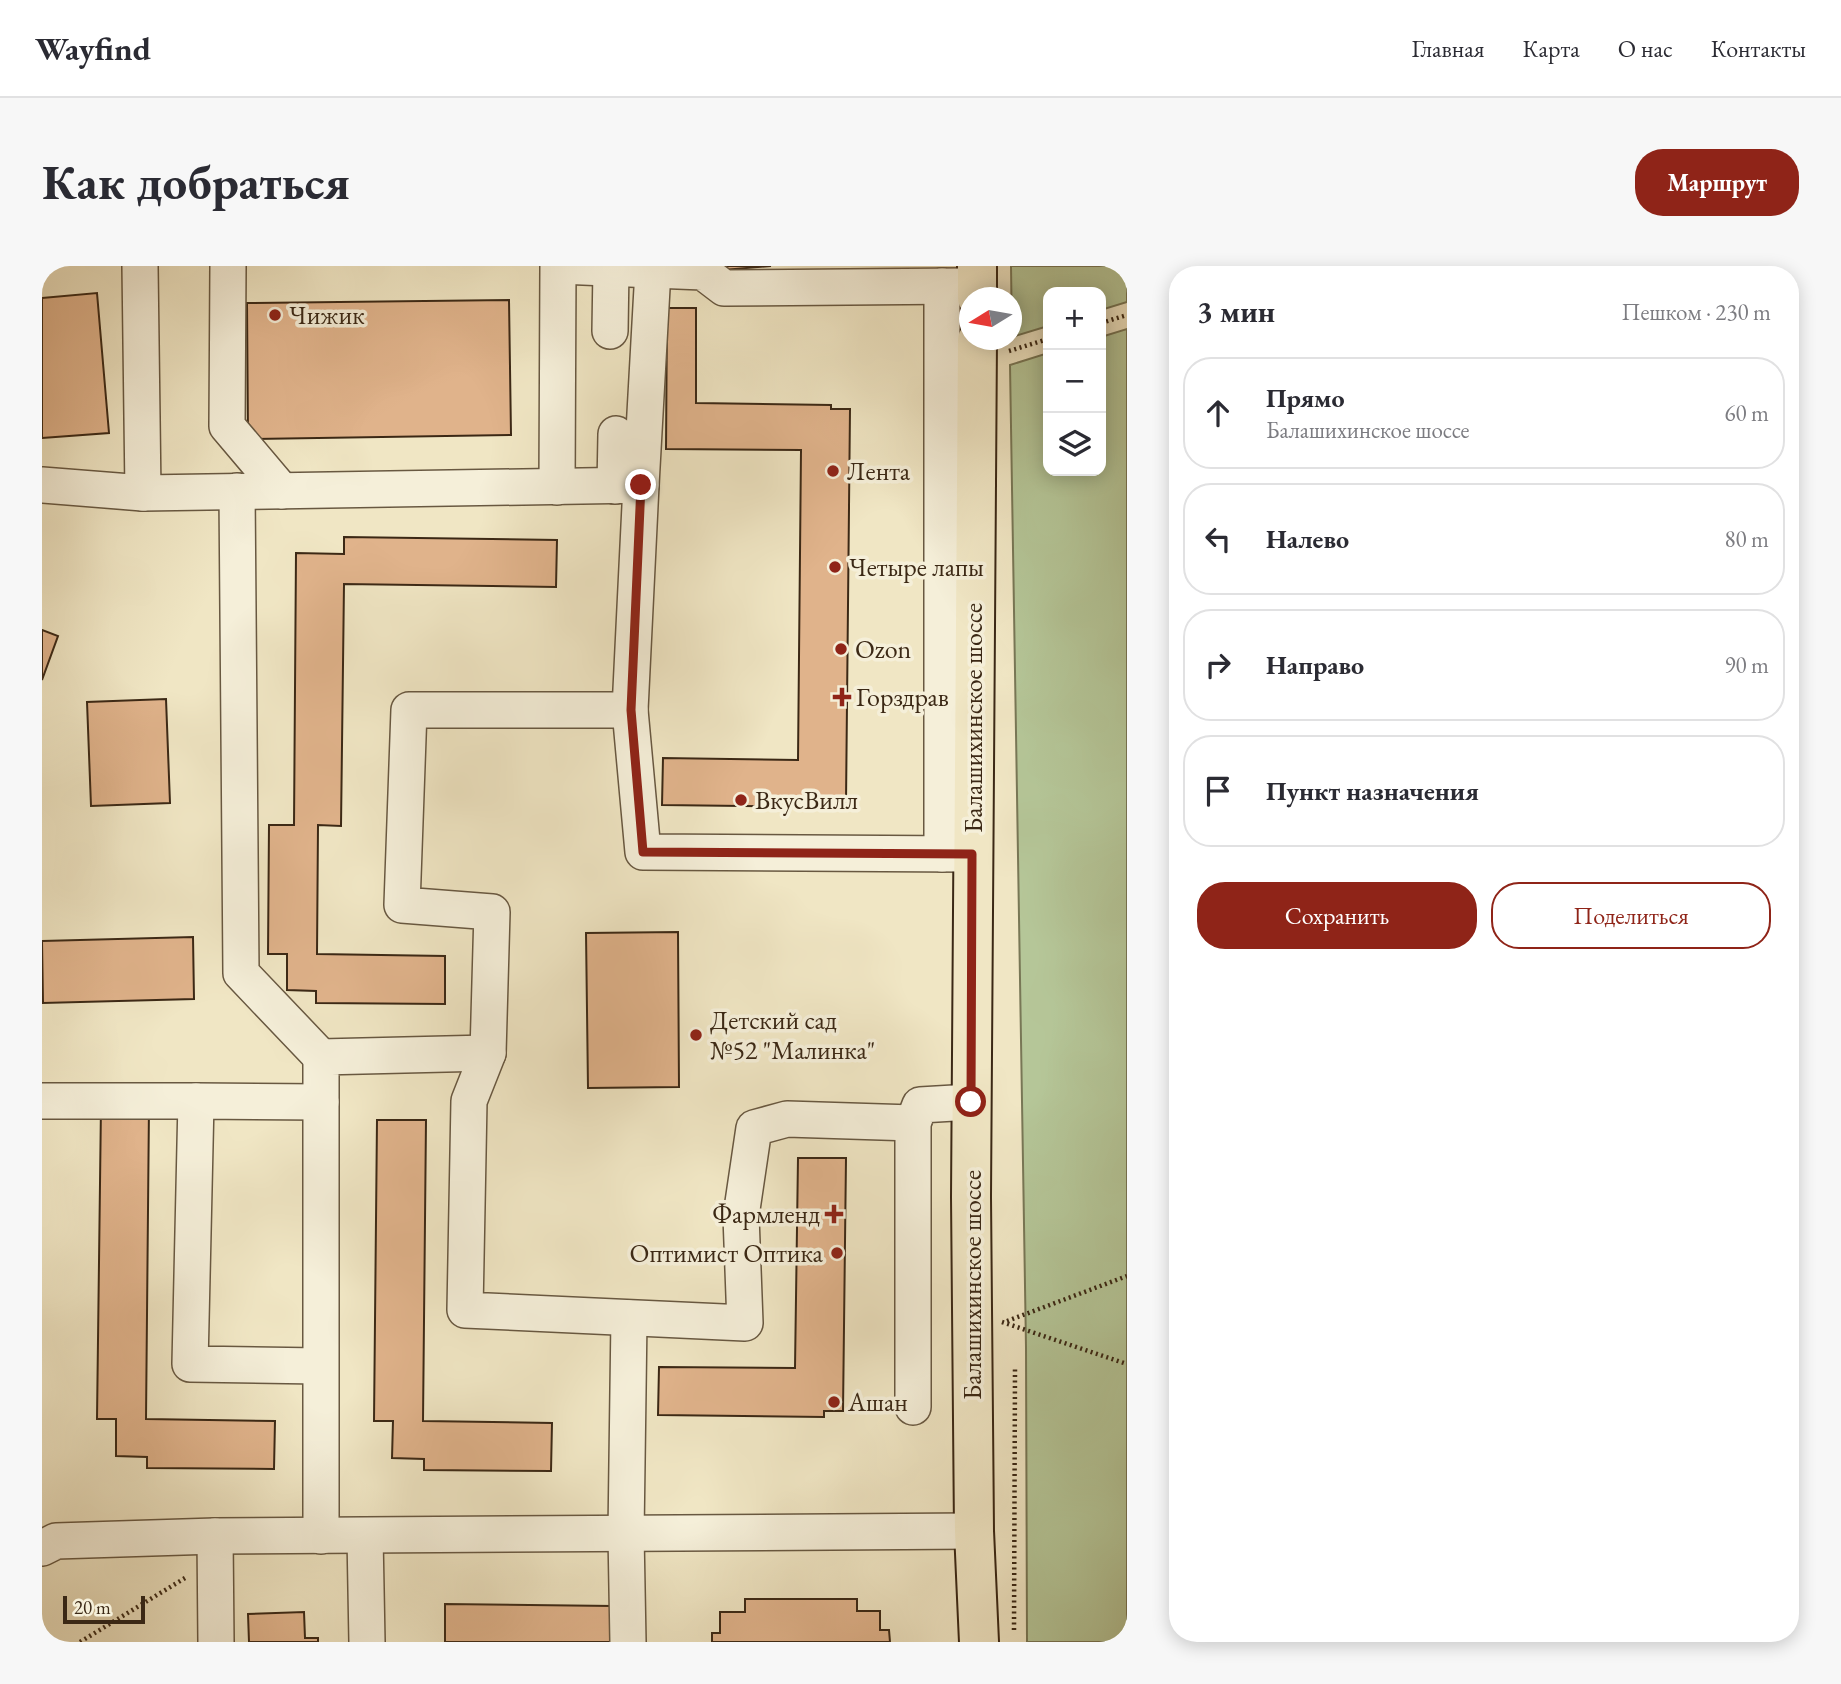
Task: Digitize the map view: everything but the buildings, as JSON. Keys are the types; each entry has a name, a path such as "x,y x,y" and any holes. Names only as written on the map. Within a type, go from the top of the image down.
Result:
{"main road":[{"name":"Балашихинское шоссе","path":"977,350 957,854 971,1102 988,1323 974,1531 996,1638"}],"lane":[{"path":"140,266 143,493"},
{"path":"228,266 228,426 282,491"},
{"path":"557,487 559,266 653,268 703,272 724,288 969,284 957,854 643,852 631,710 628,486 653,268"},
{"path":"575,267 575,349"},
{"path":"610,331 611,268"},
{"path":"616,434 628,486"},
{"path":"42,485 143,493 628,486"},
{"path":"237,491 241,973 321,1058 320,1536"},
{"path":"631,710 409,710 402,905 492,912 488,1053 469,1101 465,1311 746,1323 741,1216 754,1128 787,1119 913,1123"},
{"path":"321,1058 488,1053"},
{"path":"42,1101 321,1102"},
{"path":"196,1101 190,1364 320,1366"},
{"path":"913,1407 913,1123 920,1105 971,1102"},
{"path":"628,1642 626,1534 629,1318"},
{"path":"42,1548 56,1541 215,1536 974,1531"},
{"path":"215,1536 216,1642"},
{"path":"365,1536 367,1642"}],"path":[{"path":"1106,321 1127,315"},
{"path":"1022,347 1043,340"},
{"path":"988,1323 1127,1276"},
{"path":"988,1323 1127,1364"},
{"path":"996,1638 1015,1369"}],"green space":[{"path":"1011,266 1127,266 1127,302 1106,308 1106,287 1043,287 1043,328 1022,334 1022,287 1011,287"},
{"path":"1127,329 1127,1642 1027,1642 1026,1347 1010,365 1043,355 1043,476 1106,476 1106,335"}],"place":[{"name":"Чижик","path":"275,315"},
{"name":"Лента","path":"833,471"},
{"name":"Четыре лапы","path":"835,567"},
{"name":"Ozon","path":"841,649"},
{"name":"Горздрав","path":"842,697"},
{"name":"ВкусВилл","path":"741,800"},
{"name":"Детский сад №52 \"Малинка\"","path":"696,1035"},
{"name":"Фармленд","path":"834,1214"},
{"name":"Оптимист Оптика","path":"837,1253"},
{"name":"Ашан","path":"834,1402"}],"route":[{"path":"641,485 631,710 643,852 972,854 971,1102"}]}
